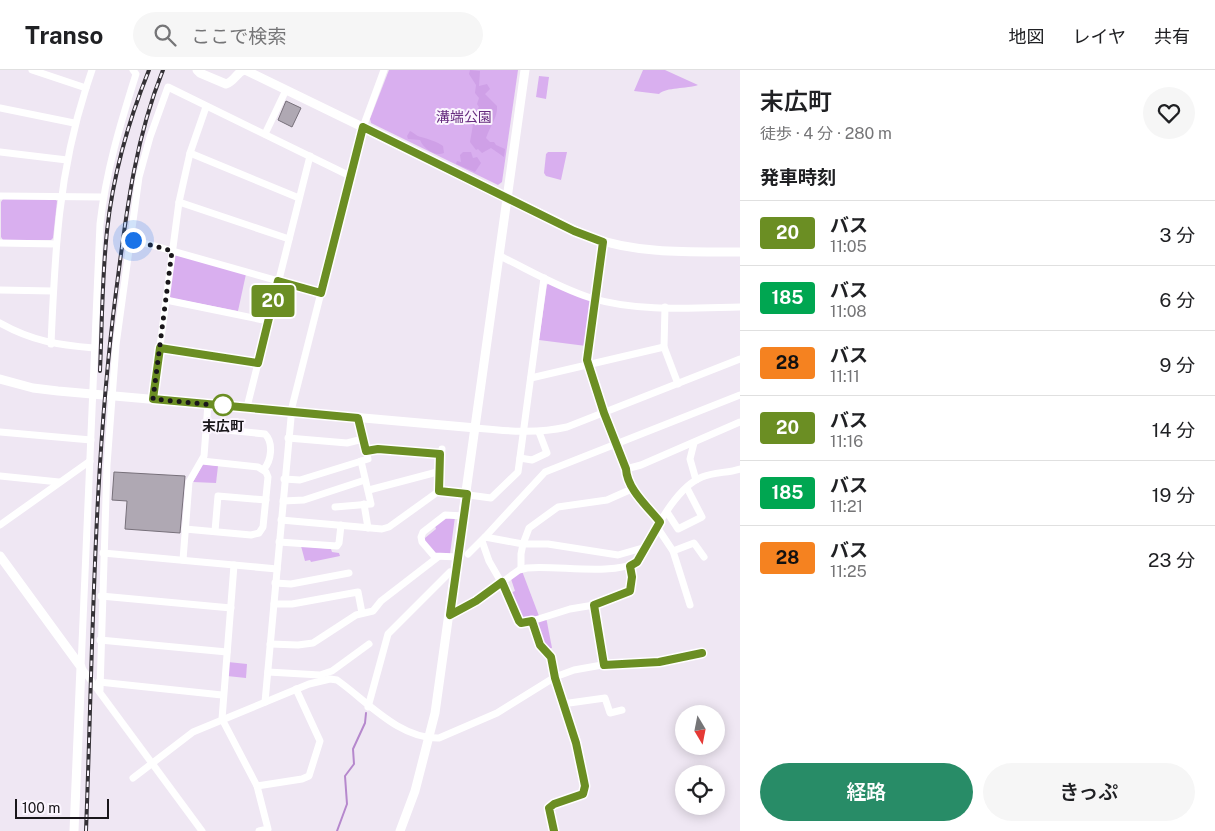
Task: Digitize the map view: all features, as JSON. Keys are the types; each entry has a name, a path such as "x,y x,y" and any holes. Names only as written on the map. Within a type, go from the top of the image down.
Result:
{"street":[{"path":"32,70 86,88"},
{"path":"51,344 55,244 60,197 74,124 92,70"},
{"path":"74,831 99,246 103,197 118,128 136,74 133,70"},
{"path":"197,70 226,84 234,80 240,71 244,70 508,197 574,231 603,242 649,251 740,252"},
{"path":"265,702 291,411 363,127 384,70"},
{"path":"400,831 415,791 435,713 526,70"},
{"path":"99,686 101,596 111,396 139,177 150,137 168,87 350,176"},
{"path":"265,134 286,90"},
{"path":"153,399 179,202 190,153 206,107"},
{"path":"0,108 74,124"},
{"path":"0,152 67,160"},
{"path":"190,153 299,198"},
{"path":"247,408 310,156"},
{"path":"0,196 103,197"},
{"path":"179,202 289,239"},
{"path":"130,239 321,293"},
{"path":"603,242 587,365 626,469 626,476 659,525 673,551 690,605"},
{"path":"0,243 55,244"},
{"path":"500,256 544,278 595,298 630,305 740,307"},
{"path":"281,520 382,529 396,523 439,491 493,498 518,472 544,278"},
{"path":"0,290 53,291"},
{"path":"166,300 268,321"},
{"path":"665,307 664,347 678,384"},
{"path":"0,323 21,335 51,344 94,348"},
{"path":"532,378 664,347"},
{"path":"160,348 258,363"},
{"path":"0,378 33,388 111,396 539,432 567,427 740,359"},
{"path":"468,554 545,472 740,395"},
{"path":"183,560 189,482 204,456 208,404"},
{"path":"284,479 300,480 368,459 358,418"},
{"path":"626,469 694,443 740,422"},
{"path":"206,428 265,434 270,444 268,464 264,469"},
{"path":"0,432 91,440"},
{"path":"520,458 532,460 547,453 539,432"},
{"path":"288,438 347,443 363,439"},
{"path":"694,443 690,459 696,480"},
{"path":"366,451 378,449 441,451 439,491"},
{"path":"0,525 90,461"},
{"path":"185,529 251,535 259,533 263,527 268,478 264,469 202,461"},
{"path":"335,507 371,504 361,461"},
{"path":"450,615 476,601 521,569 535,567 593,568 630,566 637,562 668,512 687,488 696,480 740,469"},
{"path":"368,490 441,471"},
{"path":"0,476 59,482"},
{"path":"283,501 304,500 365,480"},
{"path":"521,569 520,554 529,528 558,507 607,500 634,488"},
{"path":"668,512 678,529 702,517 687,488"},
{"path":"215,531 218,496 266,500"},
{"path":"364,504 368,528"},
{"path":"458,557 438,557 432,555 422,542 421,535 445,515 464,516"},
{"path":"279,542 337,546 341,525"},
{"path":"483,539 522,544 548,544 618,555 646,547"},
{"path":"483,539 489,561 502,582 521,623 594,605 630,591 632,577 630,566"},
{"path":"673,551 694,543 704,556"},
{"path":"103,553 277,569"},
{"path":"0,556 81,667 99,686 202,831"},
{"path":"270,644 298,646 313,643 356,615 373,611 381,601 438,557"},
{"path":"234,564 222,694 222,719 256,786 268,829 259,831"},
{"path":"368,707 388,634 450,572"},
{"path":"275,583 291,584 349,573"},
{"path":"274,604 292,604 358,592 362,614"},
{"path":"101,596 231,608"},
{"path":"594,605 604,665"},
{"path":"532,621 540,645 551,657 562,704 576,743 585,786 583,794 554,804 549,808 554,831"},
{"path":"100,640 226,652"},
{"path":"268,672 320,675 332,671 370,644"},
{"path":"133,778 193,732 309,684 334,680 351,690 368,707 389,722 429,738 446,735 497,713 555,678 579,669 604,665 659,662 702,653"},
{"path":"99,686 222,694"},
{"path":"256,786 302,780 309,776 320,740 296,689"},
{"path":"562,704 605,698 610,713 622,710"}],"green space":[{"name":"溝端公園","path":"389,70 518,70 502,182 498,185 371,123 370,119"},
{"path":"643,70 665,70 698,85 666,90 659,94 634,91"},
{"path":"539,76 549,77 546,99 536,97"},
{"path":"548,152 567,152 561,180 546,176 544,173 546,154"},
{"path":"3,199 55,199 57,201 53,238 51,240 3,240 1,237 1,202"},
{"path":"174,256 246,274 238,311 171,298 169,295"},
{"path":"549,283 590,300 592,303 586,346 539,340 547,285"},
{"path":"203,464 218,466 216,483 193,482"},
{"path":"455,517 450,554 437,555 424,541 425,538 436,529 435,526 444,518"},
{"path":"301,546 331,549 332,552 339,553 340,556 311,562 310,560 305,561"},
{"path":"522,571 539,616 522,619 510,593 515,591 511,579"},
{"path":"546,617 552,648 546,649 542,645 534,621"},
{"path":"228,662 247,664 246,678 227,676"}],"shaded area":[{"path":"470,70 480,71 479,86 487,84 490,89 485,94 497,106 495,118 486,138 505,149 504,157 491,148 482,153 478,149 476,150 470,142 475,113 479,107 477,104 479,98 475,93 476,85 469,74"},
{"path":"410,131 440,144 443,146 444,153 433,153 420,140 408,139 407,136"},
{"path":"463,152 471,152 473,158 477,157 481,163 475,172 456,164 457,161 461,162 460,155"}],"building":[{"path":"286,101 301,108 292,127 278,120"},
{"path":"114,472 185,476 180,533 125,529 127,501 112,500"}],"waterway":[{"path":"337,831 347,804 345,776 354,764 353,749 365,723 366,713"}],"railway":[{"path":"100,371 104,266 113,190 122,149 134,109 149,70"},
{"path":"86,831 98,494 108,359 132,180 145,124 163,70"}],"bus line":[{"name":"20","path":"554,831 549,808 554,804 583,794 585,786 576,743 562,704 551,657 540,645 532,621 521,623 519,621 502,582 476,601 450,615 467,494 439,491 440,454 378,449 366,451 358,418 153,399 160,348 258,363 278,281 321,293 338,219 363,127 574,231 603,242 587,365 626,469 626,476 660,522 637,562 630,566 632,577 630,591 594,605 604,665 659,662 702,653"}],"place":[{"name":"末広町","path":"223,405"}],"route":[{"path":"133,240 172,251 153,399 225,406 223,405"}]}
